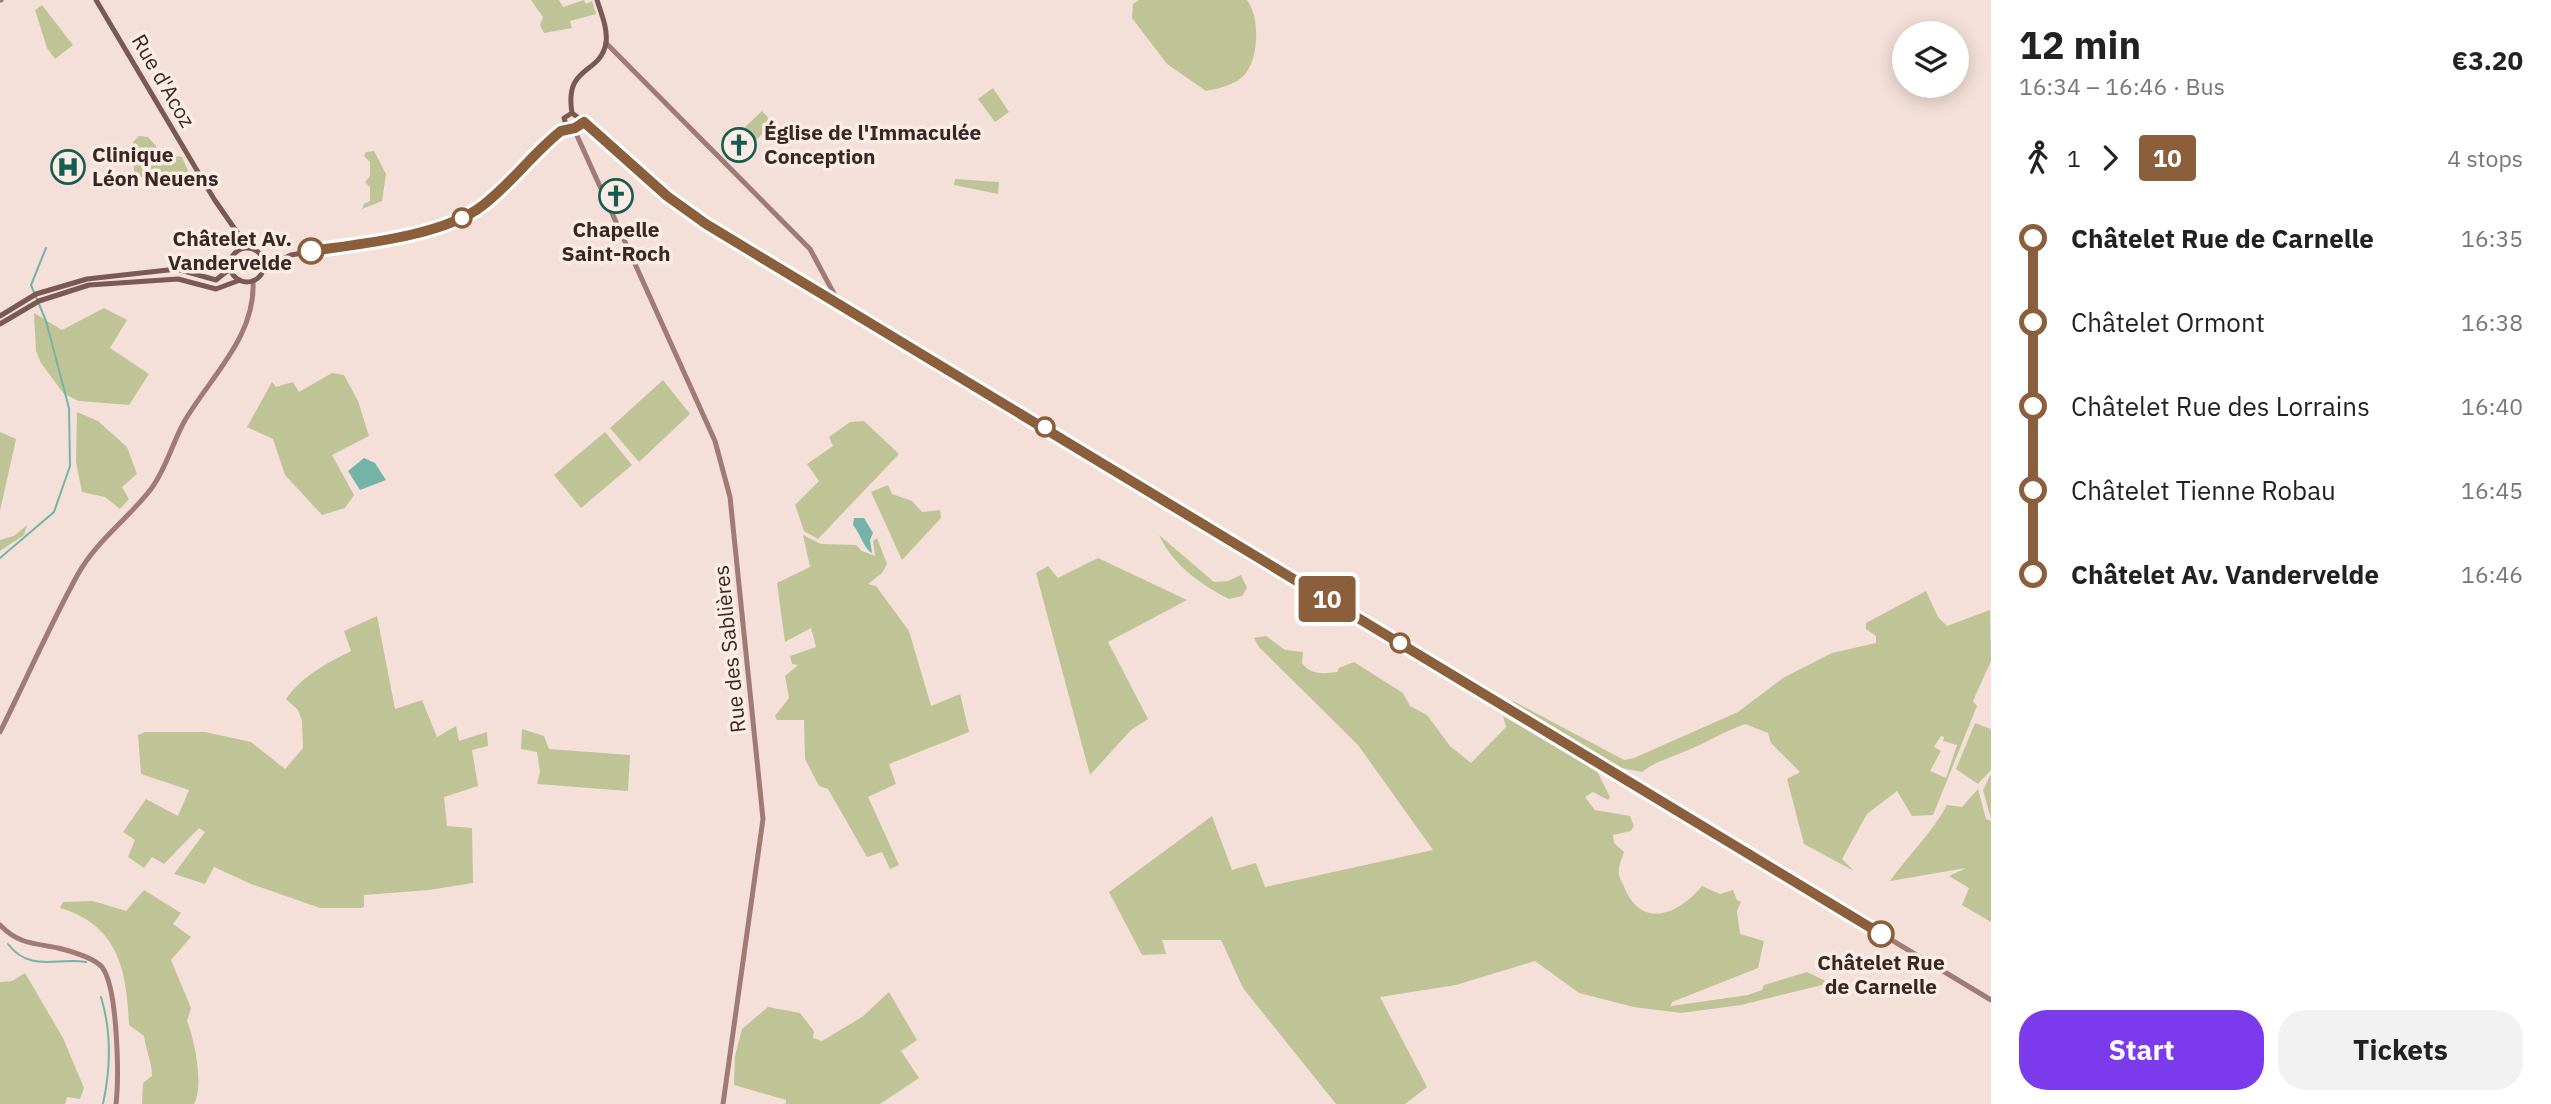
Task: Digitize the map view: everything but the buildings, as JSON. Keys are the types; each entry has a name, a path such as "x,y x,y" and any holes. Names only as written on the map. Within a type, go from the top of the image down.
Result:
{"main road":[{"name":"Rue d'Acoz","path":"96,0 214,199 239,235 238,250"},
{"path":"572,113 570,96 573,84 598,59 606,43 605,26 597,0"},
{"path":"606,43 810,249 839,303"},
{"path":"572,113 577,114 580,122 590,126 690,213 1991,1000"},
{"path":"571,128 564,118 572,113"},
{"path":"0,732 79,573 108,533 153,486 183,424 234,349 244,329 251,304 253,281 264,268 291,255 430,230 456,221 484,205 554,136 580,122"},
{"name":"Rue des Sablières","path":"571,128 612,212 715,441 730,497 763,819 723,1104"},
{"path":"240,280 231,268 232,258 238,250 251,248 257,251 263,260 264,268"},
{"path":"0,316 87,279 170,269 188,271 216,280 231,268"},
{"path":"50,293 130,280 183,279 216,289 240,280 253,281"},
{"path":"0,324 27,303"},
{"path":"0,925 22,942 57,948 96,962 102,967 108,983 118,1058 116,1104"}],"green space":[{"path":"531,0 559,0 563,7 584,0 586,4 592,1 596,14 570,21 572,28 544,33 540,25 543,17"},
{"path":"1139,0 1247,0 1254,16 1256,36 1253,57 1246,73 1233,83 1206,91 1167,64 1132,18 1133,4"},
{"path":"42,5 73,45 55,59 47,48 35,10"},
{"path":"993,88 1009,112 995,122 978,99"},
{"path":"762,111 773,123 755,141 745,127"},
{"path":"139,136 148,137 163,154 182,157 193,182 171,185 134,174 133,142"},
{"path":"374,151 386,174 382,201 362,209 364,204 370,201 370,187 365,182 370,176 370,162 364,156 366,152"},
{"path":"955,179 999,182 998,194 954,185"},
{"path":"104,308 127,320 110,348 149,374 129,405 79,401 64,394 41,363 36,351 34,313 62,330"},
{"path":"332,373 344,375 358,401 369,436 332,455 354,495 345,508 322,515 285,475 273,439 247,427 272,382 276,387 293,382 299,392"},
{"path":"663,380 690,414 639,462 610,428"},
{"path":"77,412 98,421 127,447 137,474 122,487 129,499 120,509 105,497 82,492 76,462"},
{"path":"864,421 899,454 818,539 804,531 795,505 819,481 807,464 833,446 829,437 850,422"},
{"path":"0,432 16,439 0,511"},
{"path":"605,432 632,465 581,508 554,475"},
{"path":"888,485 892,494 912,501 922,512 940,510 941,518 902,560 871,492"},
{"path":"27,525 24,535 0,551 0,540 14,536"},
{"path":"803,535 821,544 856,545 862,551 875,556 873,541 877,538 887,564 882,573 868,584 876,586 909,631 931,706 960,694 969,732 889,764 896,784 868,797 899,865 890,869 882,852 867,857 828,789 819,786 805,759 804,720 777,720 775,716 789,698 785,676 798,665 792,664 790,656 816,647 811,628 785,642 777,583 810,567"},
{"path":"1159,535 1214,582 1228,581 1241,575 1247,588 1242,596 1229,599 1198,580 1172,556"},
{"path":"1098,558 1187,600 1108,642 1148,719 1131,730 1090,775 1036,573 1048,566 1058,578"},
{"path":"1926,591 1938,617 1947,626 1990,610 1991,661 1973,701 1977,706 1933,815 1912,816 1897,791 1867,814 1842,859 1854,871 1804,844 1787,779 1800,772 1771,743 1768,733 1745,724 1642,772 1616,767 1511,703 1513,701 1624,760 1634,758 1738,712 1783,678 1832,653 1876,643 1876,636 1866,629 1866,623","holes":["1941,736 1944,737 1943,741 1957,745 1946,778 1930,771 1941,751 1934,747"]},
{"path":"377,616 395,709 422,700 437,737 456,726 459,741 487,732 488,746 472,750 478,786 444,797 447,826 472,828 473,883 429,890 364,895 364,907 361,908 320,908 251,884 214,867 205,884 174,874 205,832 199,828 164,864 152,857 144,868 128,857 135,840 123,832 146,799 178,816 189,790 141,774 138,735 145,732 205,732 251,742 285,769 303,748 302,721 298,710 286,699 307,677 351,651 344,631"},
{"path":"1266,636 1285,650 1303,652 1302,663 1313,672 1337,672 1339,668 1354,662 1403,693 1410,706 1427,715 1450,746 1471,763 1506,727 1503,716 1597,771 1610,797 1608,800 1593,792 1585,797 1595,810 1630,816 1634,826 1631,831 1613,835 1614,843 1624,852 1619,868 1620,879 1633,902 1642,910 1662,913 1673,910 1702,886 1720,894 1733,890 1737,900 1741,902 1737,911 1740,934 1764,941 1758,968 1672,1002 1671,1006 1748,995 1762,990 1764,985 1807,972 1830,983 1741,1005 1681,1013 1634,1007 1579,993 1535,961 1456,985 1380,997 1427,1087 1405,1104 1336,1104 1243,988 1221,940 1162,940 1166,954 1142,955 1109,892 1212,816 1232,870 1256,863 1265,887 1433,850 1358,745 1259,647 1254,638"},
{"path":"1975,723 1991,729 1991,770 1978,784 1956,769"},
{"path":"522,729 544,736 549,749 630,755 628,791 537,784 540,772 537,752 521,749"},
{"path":"1991,774 1991,819 1983,790"},
{"path":"1978,789 1986,819 1991,821 1991,922 1962,905 1969,888 1949,876 1966,868 1890,881 1947,805 1962,807"},
{"path":"144,890 181,913 173,924 191,937 171,960 191,1008 187,1021 198,1075 194,1104 142,1104 143,1083 152,1076 151,1066 144,1036 129,1025 126,986 116,952 95,926 60,908 63,902 93,901 126,911"},
{"path":"25,973 63,1038 84,1088 80,1099 67,1097 65,1104 0,1104 0,982 12,981"},
{"path":"889,992 917,1040 901,1051 919,1078 880,1104 786,1104 786,1100 734,1085 735,1056 742,1029 768,1007 800,1013 814,1031 813,1038 822,1041 862,1017"}],"water":[{"path":"364,458 375,463 386,480 360,490 348,471"},
{"path":"854,518 864,518 873,533 870,540 872,553 853,525"}],"waterway":[{"path":"0,558 54,512 70,466 69,408 46,321 31,285 46,248"},
{"path":"8,944 16,953 35,961 86,962"},
{"path":"101,997 109,1050 103,1104"}],"bus line":[{"name":"10","path":"311,251 430,230 469,215 484,205 561,131 578,127 580,122 584,122 667,196 706,224 1881,934"}],"place":[{"name":"Église de l'Immaculée Conception","path":"739,145"},
{"name":"Clinique Léon Neuens","path":"68,167"},
{"name":"Chapelle Saint-Roch","path":"616,196"},
{"name":"Châtelet Av. Vandervelde","path":"311,251"},
{"name":"Châtelet Rue de Carnelle","path":"1881,934"}]}
